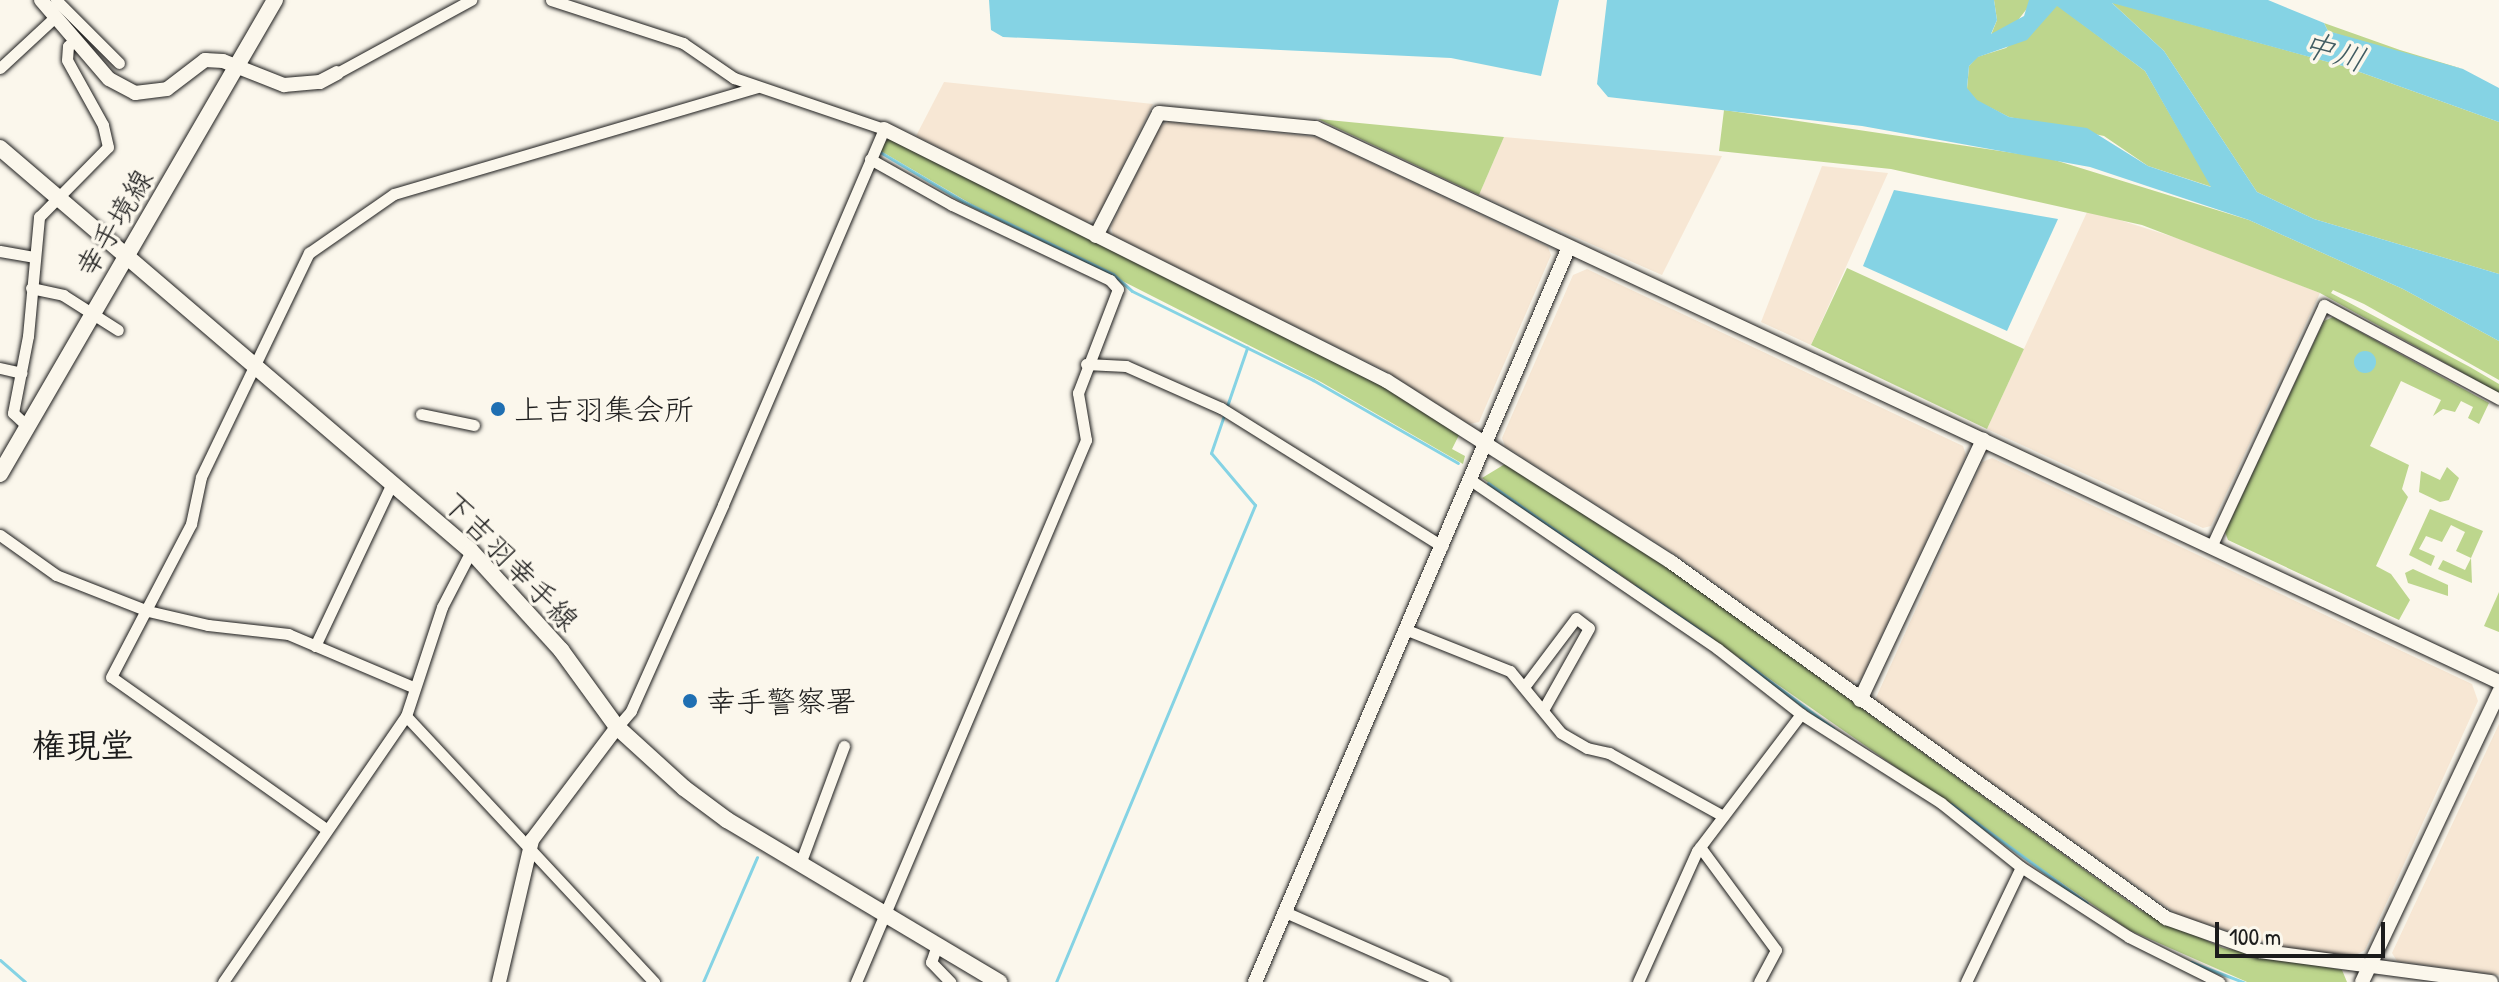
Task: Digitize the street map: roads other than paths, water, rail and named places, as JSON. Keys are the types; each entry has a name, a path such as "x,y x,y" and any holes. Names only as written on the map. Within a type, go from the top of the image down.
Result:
{"main road":[{"name":"幸手境線","path":"0,474 275,0"},
{"name":"下吉羽幸手線","path":"0,148 471,551 561,650 617,727 684,788 800,864 999,982"}],"street":[{"path":"41,0 109,79 135,93 167,89 205,60 236,67 284,85 320,82 471,0"},
{"path":"56,0 119,63"},
{"path":"551,0 683,43 734,78 884,129 1387,381 1671,562 2166,918 2259,951 2491,982"},
{"path":"0,68 55,17"},
{"path":"27,426 13,413 21,373 39,217 54,196 91,169 108,147 103,125 67,60 66,51 74,41"},
{"path":"326,829 111,677 191,524 201,477 309,253 394,194 757,87"},
{"path":"1096,236 1159,113 1316,128 2499,682"},
{"path":"499,982 529,847 631,711 884,129"},
{"path":"856,982 1086,440 1077,412 1086,364 1118,289 1110,280 952,205 870,159"},
{"path":"1255,982 1569,247"},
{"path":"0,251 33,257"},
{"path":"31,288 63,295 118,330"},
{"path":"2211,547 2324,305 2499,399"},
{"path":"1086,364 1126,366 1221,408 1442,546"},
{"path":"0,368 21,373"},
{"path":"421,414 474,425"},
{"path":"1860,700 1983,440"},
{"path":"1469,479 1718,649 1801,714 1941,803 2021,867 2129,937 2219,982"},
{"path":"315,646 392,483"},
{"path":"0,535 56,575 148,611 208,625 288,634 413,687"},
{"path":"223,982 406,716 413,687 436,638 442,607 471,551"},
{"path":"1524,687 1576,618 1589,628 1543,710"},
{"path":"1407,630 1510,671 1561,733 1609,753 1723,816"},
{"path":"2362,982 2499,692"},
{"path":"1638,982 1700,847 1801,714"},
{"path":"406,716 654,982"},
{"path":"800,864 844,746"},
{"path":"1700,847 1776,950 1759,982"},
{"path":"1966,982 2021,867"},
{"path":"1285,912 1444,982"},
{"path":"937,945 931,962 950,982"}],"water":[{"path":"989,0 1559,0 1541,76 1451,58 1003,37 991,30"},
{"name":"中川","path":"1607,0 1994,0 1997,20 1991,34 2024,16 2029,0 2268,0 2324,23 2328,31 2463,69 2499,88 2499,122 2343,66 2112,3 2164,51 2257,192 2314,219 2499,274 2499,341 2403,289 2249,220 2090,167 1862,126 1608,97 1597,84","holes":["2057,6 2145,71 2211,187 2148,166 2087,128 2009,117 1977,100 1967,88 1969,66 1978,57 2027,40"]},
{"path":"1894,190 2058,219 2007,331 1863,266"},
{"path":"2365,351 2376,362 2365,373 2354,362"}],"waterway":[{"path":"880,152 963,201 1113,274 1132,291 1313,380 1458,463"},
{"path":"1226,409 1247,348"},
{"path":"1056,982 1255,505 1211,453 1224,416"},
{"path":"1488,483 1616,573"},
{"path":"1635,586 1711,638"},
{"path":"1740,659 1833,728"},
{"path":"1951,804 2087,903"},
{"path":"703,982 757,857"},
{"path":"0,960 25,982"},
{"path":"2191,962 2243,982"}],"place":[{"name":"上吉羽集会所","path":"498,409"},
{"name":"幸手警察署","path":"690,701"}],"district":[{"name":"権現堂","path":"83,746"}]}
